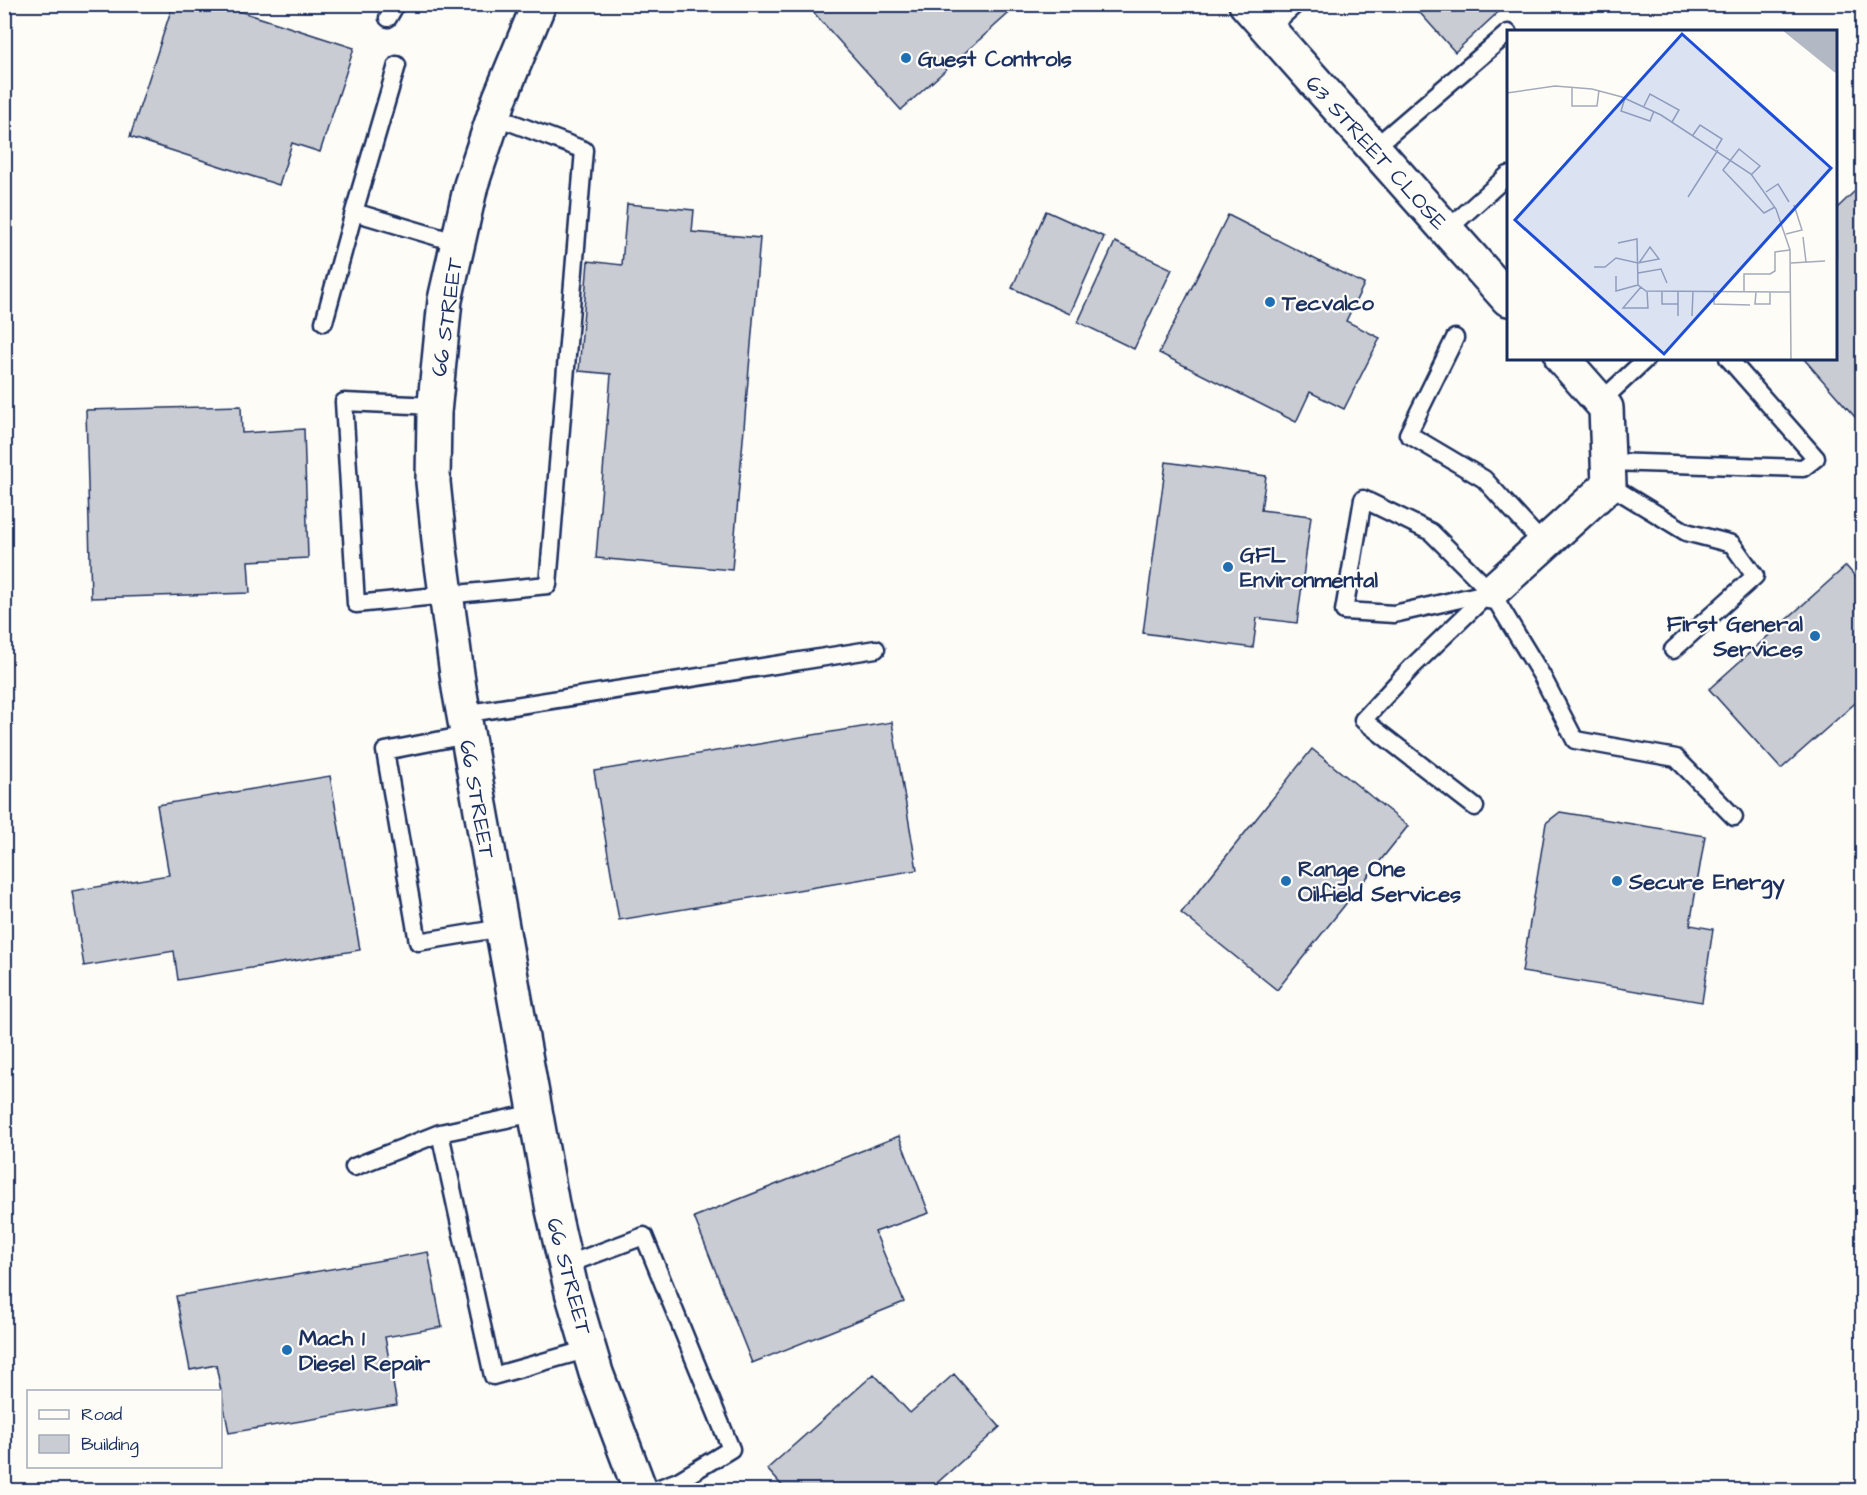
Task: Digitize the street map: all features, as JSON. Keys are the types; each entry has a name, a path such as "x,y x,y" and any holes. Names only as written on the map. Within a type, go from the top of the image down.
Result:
{"street":[{"name":"66 STREET","path":"539,4 497,107 471,185 445,300 435,406 434,482 446,594 465,725 552,1210 589,1349 640,1491"},
{"name":"63 STREET CLOSE","path":"1246,4 1507,296"},
{"path":"1491,592 1543,544 1608,473 1606,408 1564,360"}],"lane":[{"path":"1268,29 1296,4"},
{"path":"1374,148 1507,34"},
{"path":"324,322 397,65"},
{"path":"435,406 344,402 356,604 548,585 584,150 497,107"},
{"path":"1447,230 1507,177"},
{"path":"354,212 458,243"},
{"path":"1455,338 1408,434 1484,479 1543,544"},
{"path":"1600,402 1645,360"},
{"path":"1608,473 1803,468 1816,458 1730,360"},
{"path":"1608,473 1686,532 1732,544 1755,576 1673,650"},
{"path":"1491,592 1394,614 1344,611 1363,499 1431,532 1491,592 1542,676 1575,740 1677,759 1734,817"},
{"path":"1475,807 1363,720 1412,667 1491,592"},
{"path":"502,928 418,942 385,751 465,725 876,649"},
{"path":"354,1167 440,1132 535,1113"},
{"path":"440,1132 493,1376 589,1349"},
{"path":"566,1265 644,1236 731,1449 678,1481 654,1491"}],"building":[{"path":"173,4 217,4 354,48 320,152 292,143 279,185 130,137"},
{"name":"Guest Controls","path":"806,4 1015,4 1017,6 901,110"},
{"path":"1412,4 1507,4 1455,52"},
{"path":"1856,190 1862,197 1862,425 1805,360 1837,360 1837,208"},
{"path":"627,204 694,210 692,232 760,238 732,570 596,558 611,374 579,371 588,261 622,265"},
{"path":"1046,211 1104,237 1070,314 1012,288"},
{"name":"Tecvalco","path":"1228,215 1364,284 1346,321 1380,338 1344,409 1310,392 1296,422 1159,353"},
{"path":"1115,242 1172,269 1134,349 1078,322"},
{"path":"241,406 242,433 304,429 308,558 248,561 250,593 91,598 86,410"},
{"name":"GFL Environmental","path":"1166,462 1266,476 1261,510 1311,516 1297,623 1257,618 1253,648 1143,633"},
{"name":"First General Services","path":"1846,566 1862,584 1862,697 1781,769 1709,689"},
{"path":"892,722 917,870 619,920 594,771"},
{"name":"Range One Oilfield Services","path":"1312,749 1408,826 1277,990 1181,913"},
{"path":"330,776 360,950 178,980 174,951 84,966 72,891 169,875 157,805"},
{"name":"Secure Energy","path":"1560,812 1705,836 1690,925 1713,929 1702,1002 1522,972 1546,823"},
{"path":"899,1136 929,1213 875,1232 904,1302 752,1363 694,1217"},
{"name":"Mach 1 Diesel Repair","path":"428,1252 442,1327 385,1337 397,1405 229,1433 216,1365 190,1370 176,1296"},
{"path":"874,1374 910,1413 954,1374 1000,1427 929,1490 786,1490 767,1469"}],"place":[{"name":"Guest Controls","path":"906,58"},
{"name":"Tecvalco","path":"1270,302"},
{"name":"GFL Environmental","path":"1228,567"},
{"name":"First General Services","path":"1815,636"},
{"name":"Range One Oilfield Services","path":"1286,881"},
{"name":"Secure Energy","path":"1617,881"},
{"name":"Mach 1 Diesel Repair","path":"287,1350"}]}
